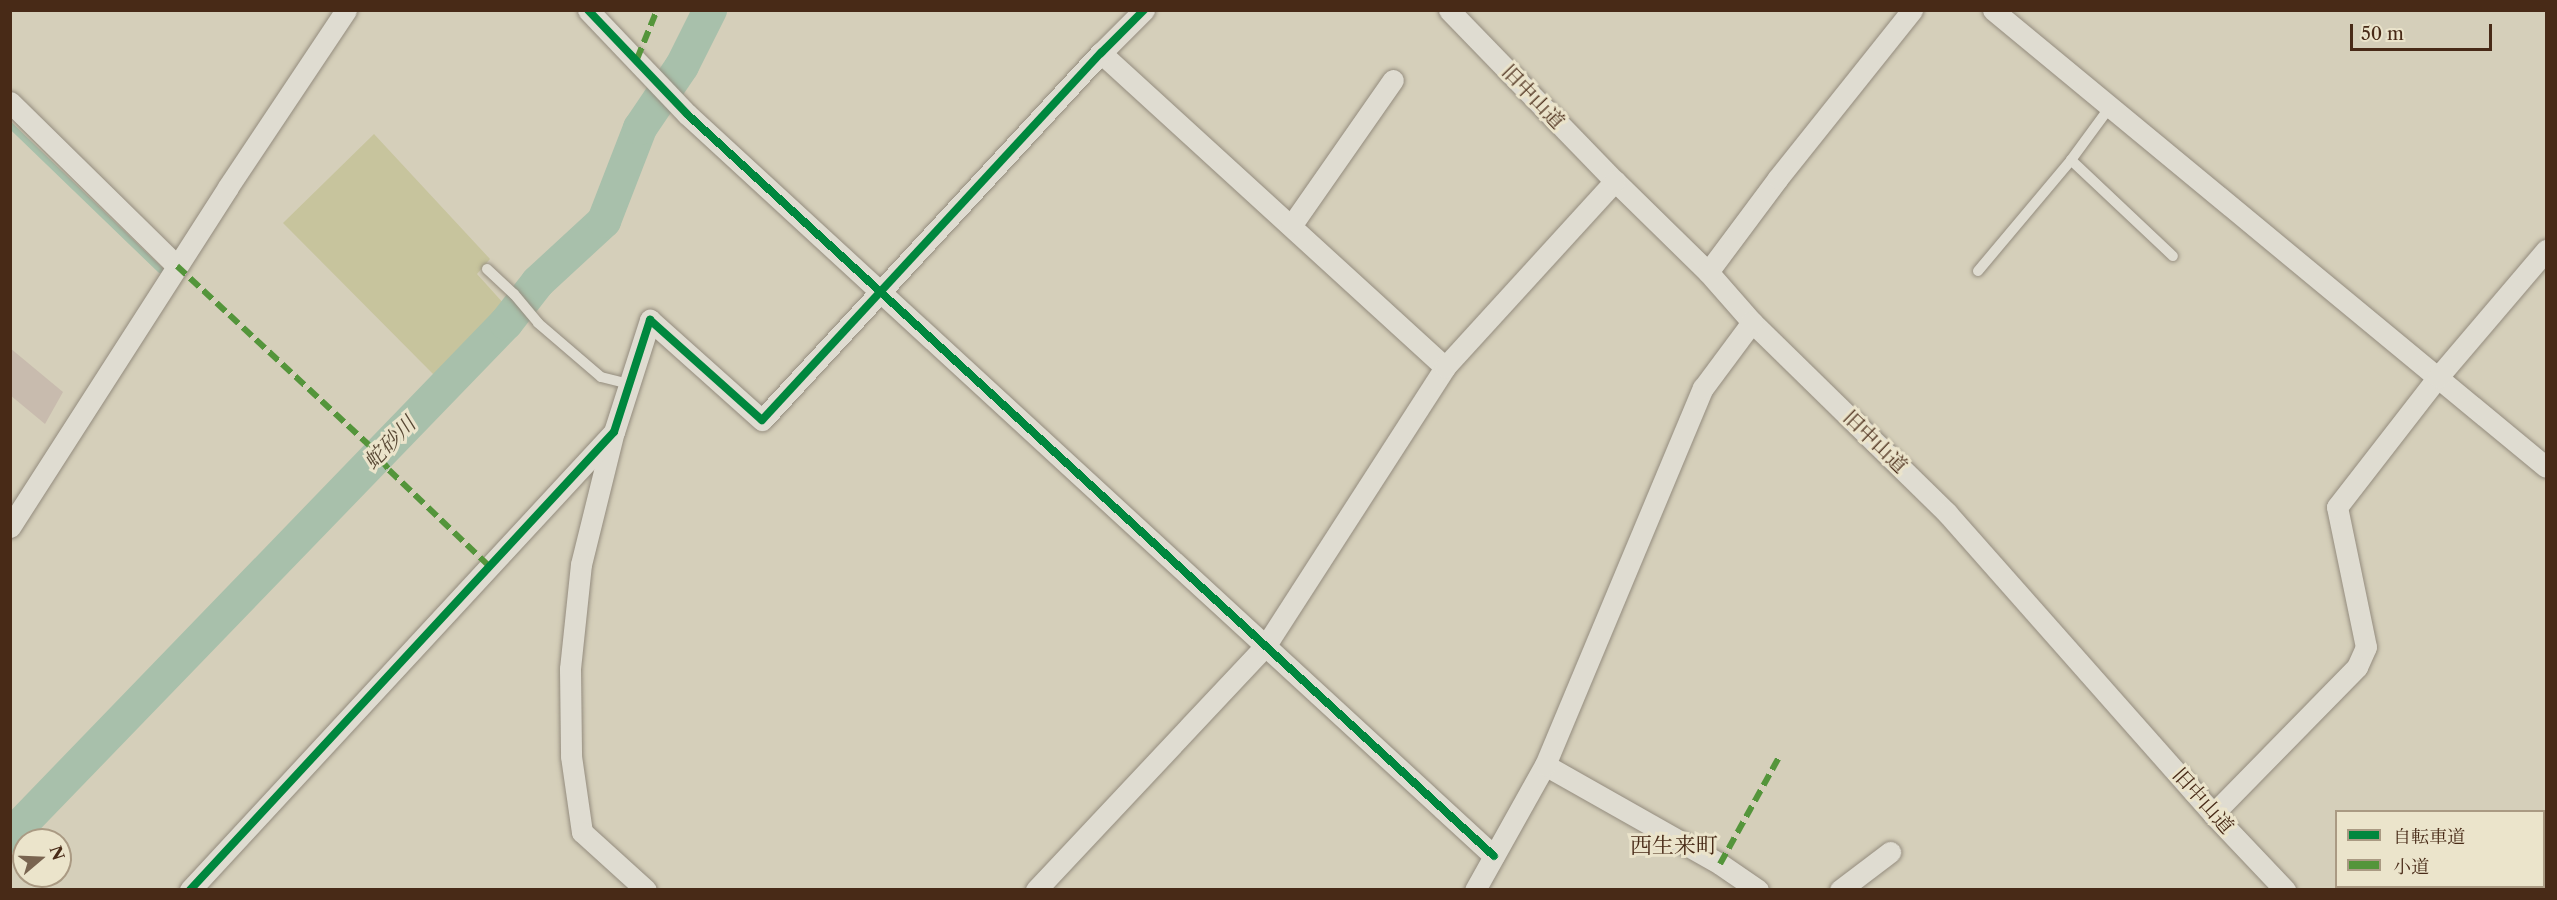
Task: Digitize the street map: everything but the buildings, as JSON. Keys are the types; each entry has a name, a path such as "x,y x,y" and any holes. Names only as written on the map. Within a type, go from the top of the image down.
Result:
{"street":[{"path":"10,526 177,266 346,10"},
{"path":"588,10 677,103 880,293 1494,856"},
{"path":"646,890 582,832 571,756 570,669 581,564 614,432 650,320 762,420 1101,52 1144,10"},
{"name":"旧中山道","path":"1449,10 1615,181 1708,272 1752,322 1947,513 2213,814 2285,890"},
{"path":"1708,272 1778,178 1912,10"},
{"path":"1993,10 2547,467"},
{"path":"1101,52 1445,367"},
{"path":"1291,226 1393,80"},
{"path":"10,102 177,266"},
{"path":"1036,890 1266,645 1445,367 1615,181"},
{"path":"2213,814 2357,668 2366,647 2337,507 2438,377 2547,250"},
{"path":"1475,890 1545,765 1703,388 1752,322"},
{"path":"190,890 614,432"},
{"path":"1545,765 1720,864 1758,890"},
{"path":"1840,890 1890,852"}],"lane":[{"path":"1978,271 2071,160 2110,107"},
{"path":"2071,160 2173,256"},
{"path":"487,269 514,294 538,323 601,377 630,384"}],"shaded area":[{"path":"374,134 490,259 477,274 505,305 438,379 283,223"}],"waterway":[{"name":"蛇砂川","path":"10,836 506,323 538,282 604,221 640,128 682,66 710,10"},
{"path":"10,125 160,270"}],"marked path":[{"path":"637,59 657,10"},
{"path":"177,266 369,445 389,470 488,565"},
{"path":"1720,864 1779,757"}],"cycle path":[{"path":"588,10 687,114 1494,856"},
{"path":"190,890 614,432 650,320 762,420 1101,53 1144,10"}],"district":[{"name":"西生来町","path":"1674,846"}]}
